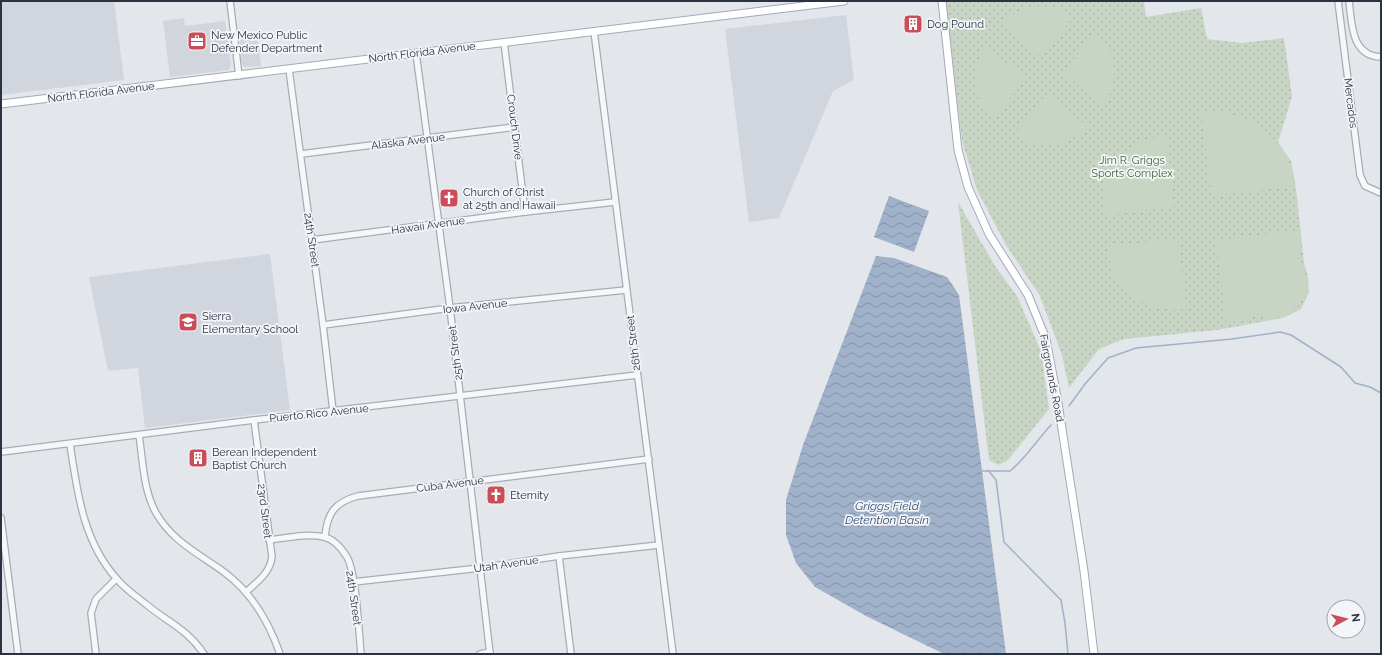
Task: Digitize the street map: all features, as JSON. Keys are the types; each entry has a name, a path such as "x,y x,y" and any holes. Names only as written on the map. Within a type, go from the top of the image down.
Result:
{"main road":[{"name":"North Florida Avenue","path":"1,104 238,76 823,2 844,1"},
{"name":"Fairgrounds Road","path":"942,1 958,150 968,187 989,234 1028,295 1046,339 1058,403 1084,571 1094,654"}],"street":[{"path":"230,1 238,76"},
{"name":"Mercados","path":"1338,1 1360,176 1365,186 1381,193"},
{"path":"1349,1 1357,46 1364,53 1374,57 1381,57"},
{"name":"26th Street","path":"594,31 673,654"},
{"name":"Crouch Drive","path":"504,42 516,128 525,212"},
{"name":"25th Street","path":"416,53 450,308 490,653"},
{"name":"24th Street","path":"289,69 333,411"},
{"name":"Alaska Avenue","path":"301,154 516,128"},
{"name":"Hawaii Avenue","path":"312,240 525,212 615,202"},
{"name":"Iowa Avenue","path":"323,325 450,308 626,290"},
{"name":"Puerto Rico Avenue","path":"1,452 254,420 637,376"},
{"name":"23rd Street","path":"246,592 266,574 271,562 254,420"},
{"path":"139,435 149,495 156,512 165,527 182,545 225,573 246,592 266,620 280,654"},
{"path":"70,444 80,506 94,545 116,579 148,606 188,634 202,654"},
{"name":"Cuba Avenue","path":"325,537 326,523 332,511 344,500 358,496 649,459"},
{"path":"1,518 18,654"},
{"path":"269,540 304,536 325,537"},
{"name":"24th Street","path":"325,537 337,544 348,558 353,582 361,654"},
{"name":"Utah Avenue","path":"353,582 480,568 559,556 659,545"},
{"path":"559,556 571,654"},
{"path":"96,654 91,613 96,599 116,579"},
{"path":"480,654 490,653"}],"shaded area":[{"path":"1,1 114,1 124,80 1,95"},
{"path":"846,15 854,80 833,91 779,218 749,222 725,29"},
{"path":"184,18 185,26 225,21 231,65 228,70 170,77 163,21"},
{"path":"257,34 261,66 244,67 242,64 239,36"},
{"name":"Sierra Elementary School","path":"270,254 290,410 145,428 138,368 108,371 89,277"}],"green space":[{"name":"Jim R. Griggs Sports Complex","path":"946,1 1144,1 1146,17 1201,8 1207,39 1242,43 1284,38 1292,97 1278,142 1291,161 1296,188 1304,263 1308,276 1309,292 1301,309 1283,318 1217,330 1124,339 1099,349 1069,388 1062,355 1040,296 1006,245 977,190 962,141"},
{"path":"1035,6 1056,7 1073,17 1042,57 1001,25 1013,14"},
{"path":"1095,32 1103,41 1108,50 1114,67 1113,85 1104,106 1063,73"},
{"path":"985,46 1026,78 994,119 980,101 974,85 976,67"},
{"path":"1046,94 1088,127 1070,140 1053,146 1035,144 1014,135"},
{"path":"1201,112 1229,113 1251,122 1270,138 1288,159 1295,186 1212,196"},
{"path":"1166,136 1174,207 1103,216 1106,182 1116,162 1131,147 1142,141"},
{"path":"958,202 995,266 1017,296 1041,351 1049,409 1008,460 999,465 989,460"},
{"path":"1301,230 1298,261 1306,275 1307,289 1300,304 1290,314 1278,318 1265,319 1257,314 1252,317 1226,324 1216,240"},
{"path":"1178,239 1187,309 1171,310 1149,306 1128,293 1112,272 1107,246"}],"water":[{"path":"889,196 929,211 914,252 874,237"},
{"name":"Griggs Field Detention Basin","path":"876,256 894,258 947,277 959,295 1006,654 944,654 866,616 815,587 796,563 786,535 786,500 803,445"}],"waterway":[{"path":"1069,406 1085,384 1108,358 1136,348 1232,339 1280,332 1291,335 1341,367 1355,383 1370,387 1381,393"},
{"path":"980,471 1010,471 1051,425"},
{"path":"988,470 996,480 1004,542 1061,600 1068,654"}],"place":[{"name":"Dog Pound","path":"913,24"},
{"name":"New Mexico Public Defender Department","path":"197,41"},
{"name":"Church of Christ at 25th and Hawaii","path":"449,198"},
{"name":"Sierra Elementary School","path":"188,322"},
{"name":"Berean Independent Baptist Church","path":"198,458"},
{"name":"Eternity","path":"496,495"}]}
